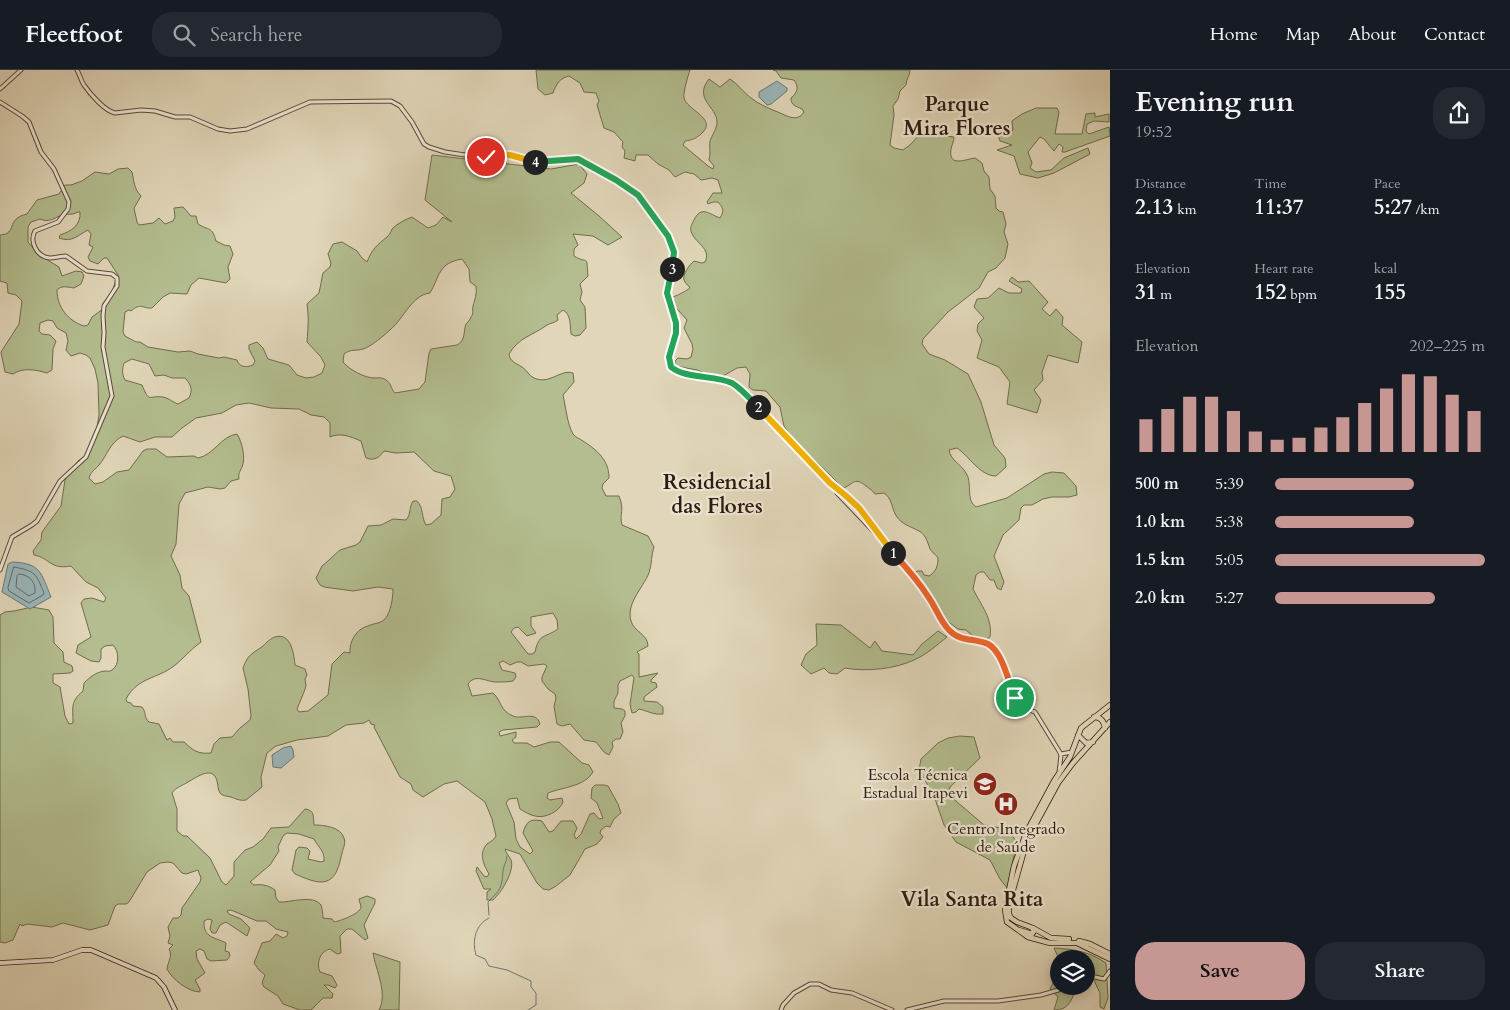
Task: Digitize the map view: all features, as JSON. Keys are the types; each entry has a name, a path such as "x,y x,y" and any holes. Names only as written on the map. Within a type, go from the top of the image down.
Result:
{"main road":[{"path":"1110,705 1084,725 1066,765 1059,773 1026,833 1014,866 1005,914 1007,922 1028,938 1044,942 1077,943 1110,958"},
{"path":"1094,717 1100,718 1105,728"},
{"path":"1015,929 1030,934 1034,933 1034,929 1011,918 1008,912 1018,867 1027,840 1058,783 1073,763 1110,722"},
{"path":"1078,735 1086,743 1093,742"},
{"path":"1024,924 1051,938 1074,939 1090,944 1110,954"},
{"path":"0,963 53,960 82,950 91,950 156,978 164,987 176,1010"}],"street":[{"path":"0,89 21,70"},
{"path":"77,70 83,85 106,110 115,114 141,110 155,111 175,118 196,118 218,129 230,131 246,129 310,102 391,101 400,106 405,112 424,144 429,148 472,156 510,155 535,162 575,159 595,168 638,195 664,228 675,256 667,293 676,323 676,333 669,357 671,367 681,372 724,381 737,387 835,487 837,492 876,534 881,537 922,588 944,625 953,634 962,639 986,644 994,650 1002,662 1017,702 1024,708 1034,712 1060,754 1059,773"},
{"path":"0,102 29,122 41,152 54,169 69,202 68,209 58,222 35,231 32,239 33,245 44,256 50,258 66,256 87,271 115,276 118,284 104,306 103,316 103,347 112,392 109,405 86,457 60,481 37,520 12,537 0,570"},
{"path":"1060,754 1067,754 1072,751"},
{"path":"1095,977 1104,979 1110,971"},
{"path":"781,1010 783,1005 794,994 810,984 819,984 831,990 852,993 892,1010"},
{"path":"907,1010 944,1001 998,1001 1050,992"}],"green space":[{"path":"536,70 690,70 684,98 703,118 706,122 706,127 699,136 685,141 683,145 713,169 714,166 709,160 710,143 717,122 714,112 704,97 705,86 709,79 720,87 730,79 757,102 794,118 801,116 804,112 791,101 797,89 796,83 794,80 781,78 773,70 910,70 906,85 900,91 898,99 893,106 894,115 890,145 903,150 921,133 954,137 951,149 952,159 958,161 975,158 982,163 984,171 989,177 990,189 995,196 996,208 1003,212 1006,224 1004,232 1008,244 1005,258 996,268 988,272 979,288 948,312 923,339 922,344 929,354 945,360 968,374 981,402 994,445 1005,458 1006,467 996,476 990,475 980,469 957,448 949,450 950,454 968,477 971,500 976,507 1007,498 1044,474 1052,472 1064,473 1076,486 1077,495 1043,499 1032,505 1024,505 1021,508 1019,520 1003,535 994,556 1004,582 1001,590 997,588 994,580 990,580 984,572 976,575 973,589 988,618 990,637 986,640 973,636 966,630 958,629 943,618 912,573 922,571 924,575 929,576 935,571 937,566 938,558 931,550 924,536 899,519 889,498 884,493 875,494 857,481 844,488 840,485 793,440 784,426 780,407 766,391 753,390 749,387 750,374 746,367 737,368 723,376 714,377 697,370 676,366 675,361 678,358 687,359 691,357 693,349 684,328 687,320 673,306 672,297 690,288 685,282 684,275 692,262 705,262 707,257 704,249 693,235 691,228 699,213 706,212 720,218 723,210 720,204 713,202 708,204 707,202 713,193 722,193 718,180 712,178 701,180 694,174 685,172 675,177 669,170 658,164 648,155 636,155 635,161 624,158 623,142 614,132 604,128 597,105 599,101 596,93 584,92 580,83 569,76 559,82 553,93 545,95 538,89"},
{"path":"1036,108 1057,108 1059,112 1055,134 1082,134 1086,114 1095,113 1095,117 1109,114 1109,122 1094,121 1087,124 1086,131 1089,134 1109,127 1110,136 1065,152 1062,152 1063,147 1059,144 1054,151 1040,137 1028,152 1032,163 1030,168 1036,172 1051,170 1064,158 1088,148 1090,154 1054,173 1038,178 1020,174 1014,156 997,150 1012,145 1000,141 998,135 1013,130 1012,121"},
{"path":"432,155 551,169 579,164 587,174 584,183 571,193 622,237 608,245 593,236 573,234 578,245 574,249 574,256 586,261 588,276 580,284 582,292 580,300 585,307 586,328 580,335 575,336 571,334 569,317 563,310 557,315 558,320 521,340 509,354 512,361 524,368 531,376 540,380 568,372 573,373 574,382 563,395 571,430 574,435 601,456 607,466 609,478 602,488 606,496 619,496 622,505 622,525 648,536 654,547 649,573 633,602 630,614 633,625 646,639 648,646 637,652 639,654 639,677 658,673 651,680 651,682 656,683 657,687 644,697 644,701 657,702 663,707 663,714 639,709 632,713 630,704 634,678 632,675 620,681 618,693 614,701 614,708 625,711 625,716 621,723 623,732 620,739 612,742 613,747 609,755 596,742 584,740 570,724 562,726 557,724 554,706 555,694 542,681 547,666 544,664 528,666 517,662 510,665 503,661 499,663 502,670 515,673 516,677 513,681 496,682 474,679 468,684 472,696 493,693 508,714 517,717 532,716 540,724 537,727 503,730 499,732 500,736 516,732 516,737 512,740 514,743 527,743 534,747 550,742 559,742 582,763 589,765 593,772 579,784 548,793 547,798 550,800 562,798 563,802 559,808 547,815 533,816 520,809 517,798 509,799 506,803 514,822 516,839 520,847 530,854 533,851 523,833 527,824 534,820 542,821 549,832 553,831 561,821 573,821 577,828 574,835 576,839 581,834 590,814 594,813 599,819 603,818 597,803 591,798 592,788 595,785 608,786 621,813 614,819 610,827 606,826 601,830 600,833 603,837 597,844 585,849 570,875 549,890 543,889 537,883 520,854 505,849 512,865 509,876 496,897 493,900 487,900 487,892 491,889 484,889 476,871 477,867 484,876 487,877 489,874 482,856 484,848 496,836 485,802 457,781 444,784 423,797 413,790 411,784 400,777 374,727 375,725 371,724 369,720 364,723 346,725 328,736 297,740 276,746 267,753 261,777 262,787 246,800 238,800 221,794 215,776 208,773 196,777 172,793 177,809 177,831 183,836 187,836 210,858 222,882 226,885 234,876 234,862 245,850 253,847 263,839 271,828 289,827 305,809 312,812 314,825 332,827 342,834 345,844 340,863 330,879 318,882 295,874 292,870 296,850 299,847 307,848 310,851 308,859 321,862 324,861 324,858 314,839 299,834 287,833 283,836 278,847 279,851 270,865 250,882 254,885 265,885 275,890 276,898 279,902 307,899 317,902 321,905 323,918 332,919 334,922 354,915 360,910 359,899 367,896 375,899 375,903 364,925 368,938 365,940 352,929 347,929 340,936 341,953 337,954 330,949 321,955 318,965 320,972 332,976 337,985 335,988 324,985 333,994 332,998 323,998 311,1010 300,1010 283,1004 278,996 264,987 262,983 265,975 254,963 262,943 270,941 276,934 283,938 287,936 288,932 276,929 266,921 257,921 231,910 227,911 229,914 241,919 250,928 247,936 226,922 220,925 216,933 212,933 210,929 212,920 204,921 205,931 214,938 226,943 225,951 229,952 230,956 227,960 211,961 207,959 204,951 200,949 196,951 197,959 205,973 195,980 200,992 190,990 176,981 167,969 170,956 169,949 173,945 168,943 170,936 168,927 173,918 178,918 181,915 182,908 201,878 198,870 186,874 182,873 173,863 168,862 160,863 147,872 129,902 115,906 108,925 90,930 63,923 52,927 27,924 22,926 20,924 13,940 5,943 0,942 0,615 5,612 32,607 49,610 53,617 54,643 63,652 64,662 72,666 73,671 70,673 53,674 53,683 60,687 65,716 69,724 73,723 73,705 76,698 83,691 84,683 96,674 115,668 118,658 113,645 105,646 101,649 99,662 91,661 76,653 78,645 91,637 81,603 84,599 92,598 104,602 106,598 98,588 86,582 71,566 54,565 34,555 33,551 41,540 42,532 61,506 65,480 78,461 85,456 97,427 99,415 98,383 95,369 90,358 86,355 80,353 71,356 66,350 68,341 66,333 57,328 53,321 48,320 40,323 39,331 42,334 50,335 56,341 53,349 52,370 47,373 30,370 21,370 13,374 5,372 1,352 19,324 22,301 16,295 8,293 7,283 0,281 0,235 9,232 16,219 27,214 37,200 59,194 65,185 82,181 95,172 109,174 118,169 128,168 132,172 136,188 141,196 134,208 139,225 153,223 159,218 165,224 173,221 175,217 174,208 183,207 191,216 196,216 198,224 211,231 216,241 230,246 233,254 228,267 230,279 226,283 199,278 191,285 187,294 170,293 152,308 140,306 125,312 123,332 125,336 148,347 178,352 190,351 219,358 224,357 237,360 239,364 245,367 253,365 255,361 249,345 257,342 263,348 268,359 289,365 297,375 306,378 322,373 325,365 321,357 307,342 307,304 319,293 323,273 330,267 331,263 328,254 333,244 342,242 357,251 367,262 373,250 388,236 393,228 407,219 412,217 428,228 436,225 443,217 452,222 425,200","holes":["80,212 79,221 68,232 60,235 59,238 68,240 88,230 91,234 89,245 93,247 88,257 90,261 98,264 104,258 107,258 118,275 111,294 103,303 103,309 92,317 88,325 84,326 73,321 64,312 59,302 57,290 63,287 74,288 81,284 84,276 82,272 76,271 62,276 59,267 39,255 28,242 28,227 31,222 40,219 49,220","462,259 469,269 470,282 476,286 472,314 466,324 460,343 431,349 425,382 419,389 395,393 385,379 362,375 353,371 343,362 346,352 366,348 389,331 413,302 430,293 441,271 454,261","132,359 149,364 155,376 164,375 172,378 185,378 191,387 189,398 178,404 165,398 148,397 142,385 125,380 123,376 124,363","249,403 271,408 299,409 311,415 324,417 330,423 330,437 342,435 361,441 366,458 376,458 384,451 396,453 414,452 434,471 451,476 455,489 450,497 442,499 441,515 431,524 426,525 419,504 417,501 413,501 406,520 393,519 381,525 368,526 360,542 340,550 322,566 316,578 320,585 324,587 353,591 378,587 393,589 390,609 385,619 360,630 352,640 350,653 344,652 332,664 328,695 308,711 299,712 297,709 306,686 305,679 307,675 305,669 295,665 291,645 285,638 280,636 273,638 251,655 243,668 248,689 250,720 232,737 220,738 214,744 211,753 202,753 190,748 184,742 173,742 170,738 167,740 159,724 149,722 142,707 133,706 126,699 136,686 174,666 201,642 189,596 182,588 180,575 171,556 176,544 179,504 185,493 208,487 225,488 231,481 239,479 244,459 239,437 237,434 231,435 209,453 198,458 194,456 167,457 156,449 147,449 143,451 129,470 117,472 103,482 95,484 89,478 112,445 123,436 140,442 155,437 172,437 196,418 222,413 236,405","553,613 557,620 558,629 543,637 538,642 535,652 528,654 511,632 514,628 518,627 527,636 536,633 531,626 531,617"]},
{"path":"1012,277 1018,282 1029,281 1048,302 1042,309 1050,316 1056,309 1063,317 1062,325 1082,342 1078,363 1048,355 1042,372 1043,380 1034,390 1041,400 1037,413 1007,404 1010,382 999,367 977,358 982,340 977,331 978,324 984,318 974,307 977,299 988,298 999,288 1009,293 1021,293 1022,289 1009,281"},
{"path":"816,624 841,625 870,648 875,641 882,651 913,655 922,644 938,631 947,637 923,655 898,666 871,670 845,668 837,674 829,673 824,668 811,674 801,665 806,654 817,645"},
{"path":"960,736 974,737 980,758 950,787 949,795 984,825 1007,829 1017,842 1007,888 990,860 956,842 944,825 934,796 919,770 921,759 938,743 948,738"},
{"path":"1054,948 1073,950 1055,950"},
{"path":"373,953 400,962 399,1010 379,1010 382,989"},
{"path":"1095,957 1106,963 1108,998 1104,1009 1100,1007 1100,993 1095,982"},
{"path":"1056,995 1074,995 1067,1006 1054,1010 1058,997"}],"water":[{"path":"777,81 787,88 787,91 767,105 759,97 759,92"},
{"path":"12,562 29,565 39,571 51,597 30,609 2,592 8,564"},
{"path":"291,746 294,757 281,768 273,767 272,755 283,748"}],"waterway":[{"path":"489,915 488,902 501,885 507,856"},
{"path":"489,918 484,921 476,934 474,944 476,955 485,959 489,966 507,970 531,981 531,987 536,993 536,1005 528,1010"}],"place":[{"name":"Escola Técnica Estadual Itapevi","path":"985,784"},
{"name":"Centro Integrado de Saúde","path":"1006,804"}],"district":[{"name":"Parque Mira Flores","path":"957,116"},
{"name":"Residencial das Flores","path":"717,494"},
{"name":"Vila Santa Rita","path":"972,899"}],"route":[{"path":"486,157 510,155 535,162 578,159 616,180 638,195 664,228 675,256 667,293 676,323 675,340 669,357 671,367 681,372 724,381 732,384 744,393 830,483 859,508 922,588 944,625 957,637 986,644 994,650 1002,662 1015,698"}]}
